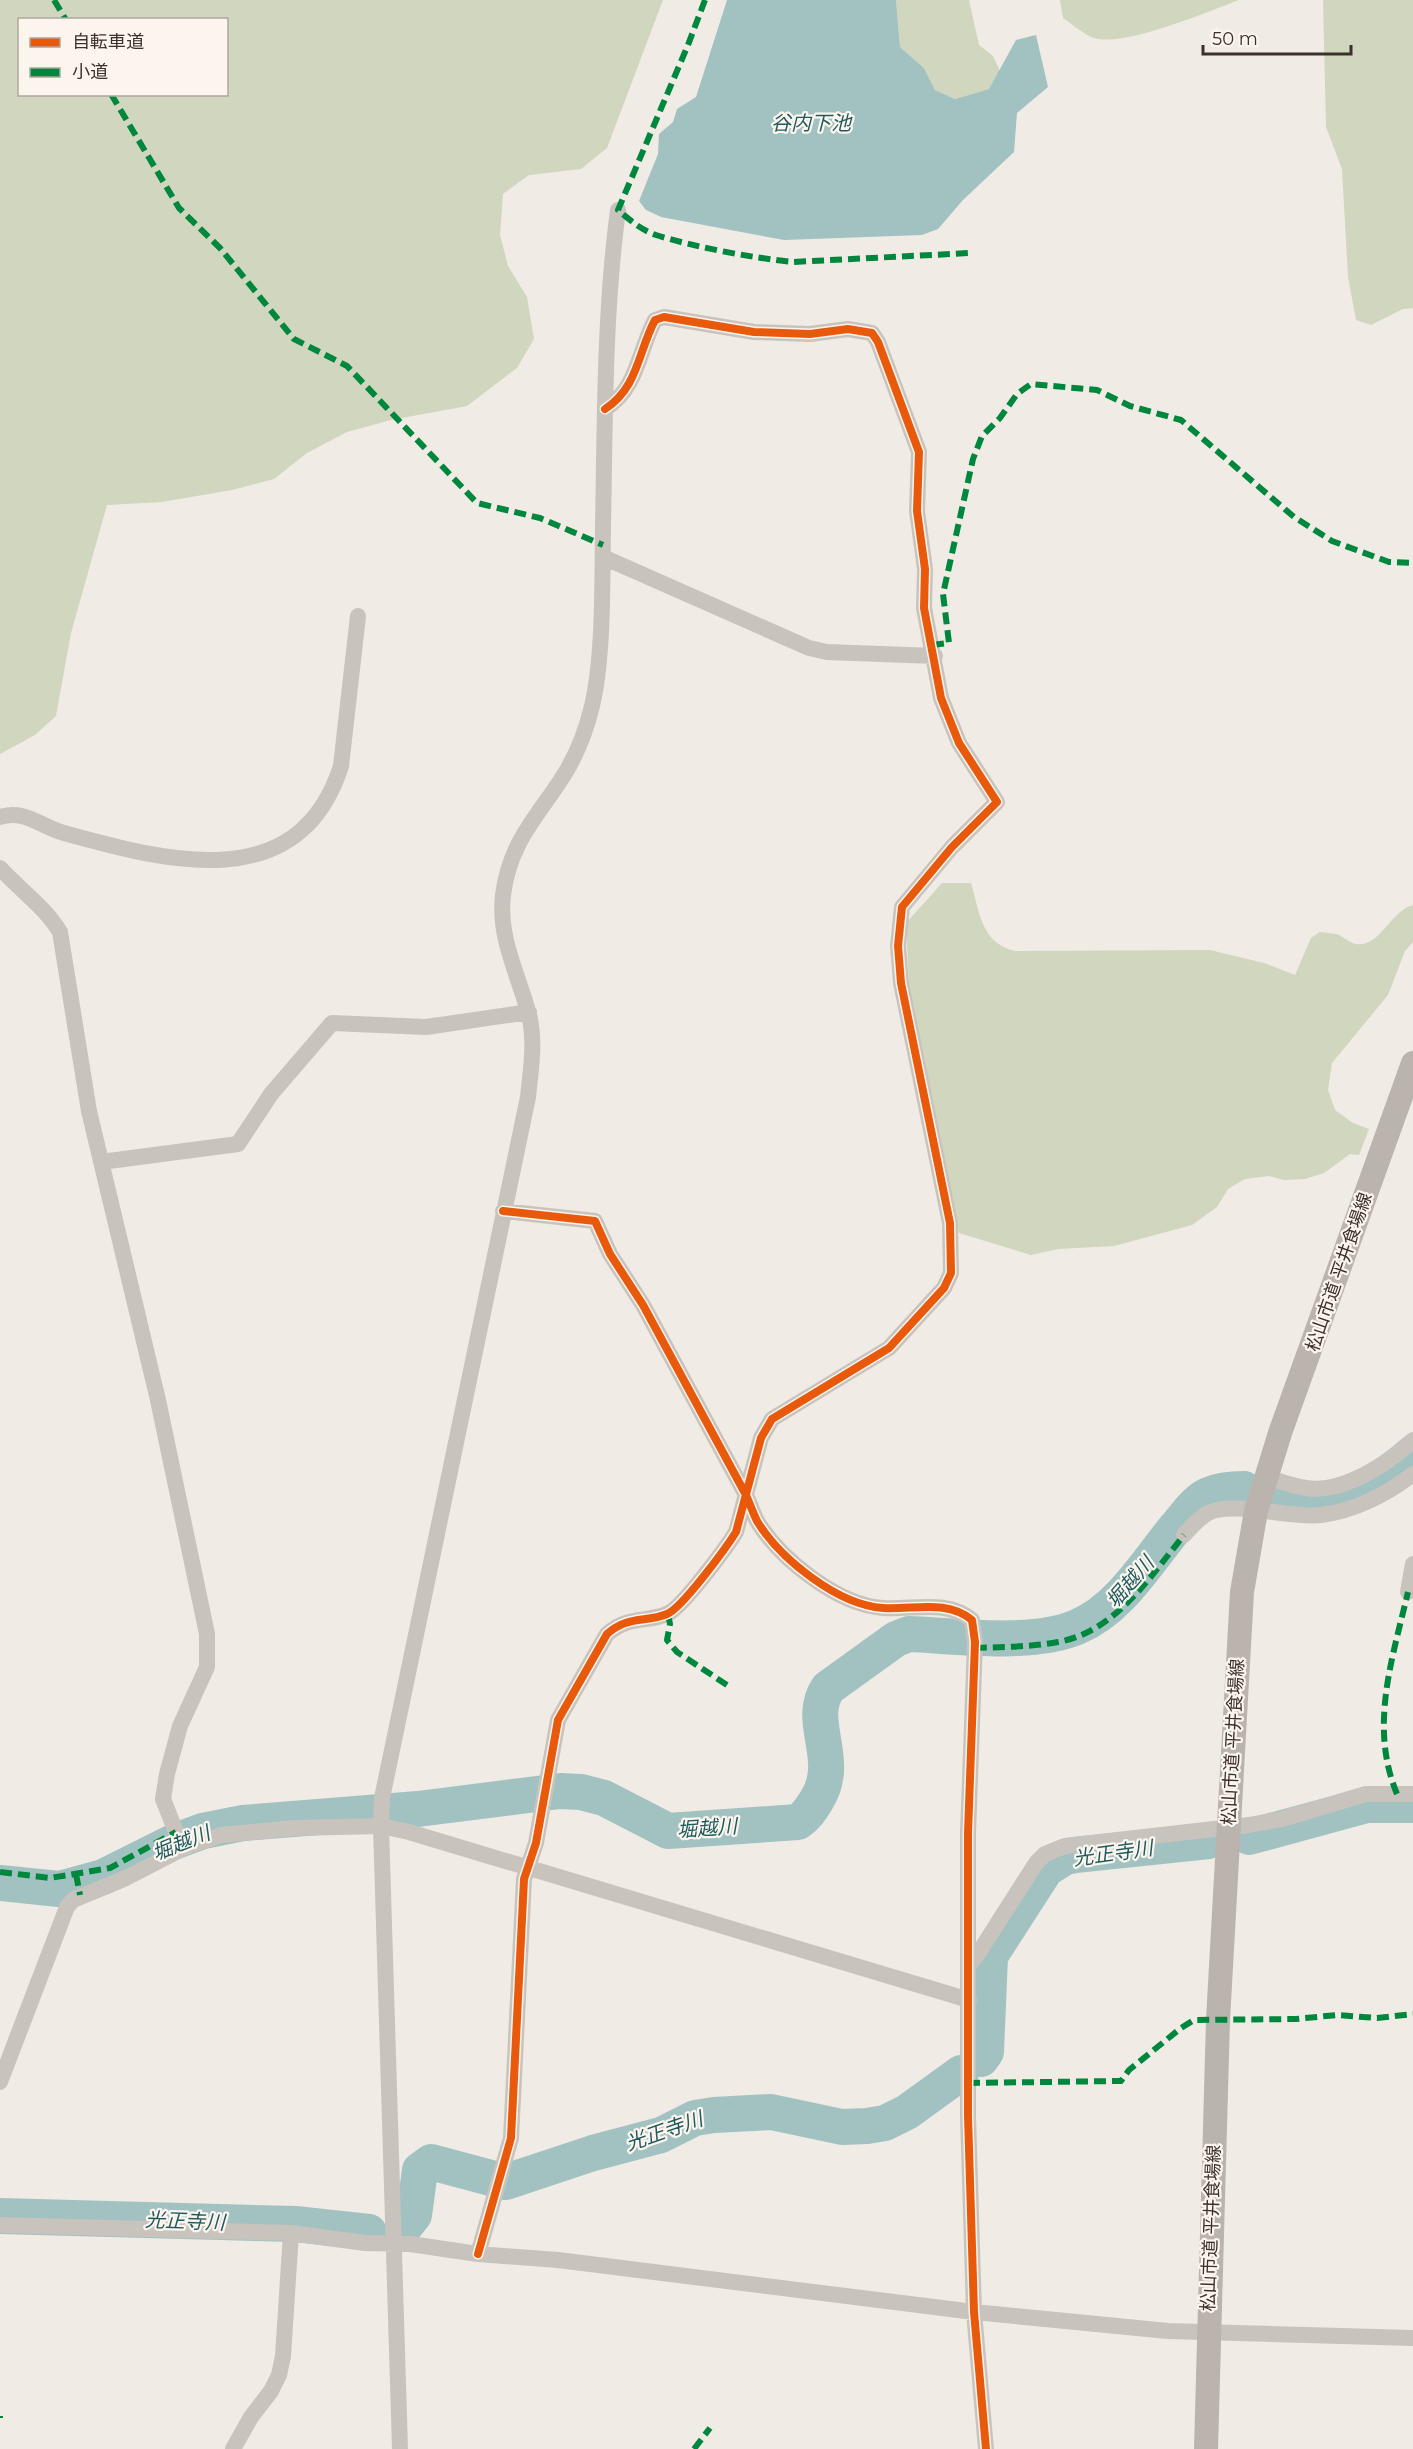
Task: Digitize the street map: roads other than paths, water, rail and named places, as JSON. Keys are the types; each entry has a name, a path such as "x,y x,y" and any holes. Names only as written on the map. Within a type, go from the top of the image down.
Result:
{"street":[{"path":"400,2449 382,1798 528,1097 532,1038 529,1012 505,940 503,898 506,875 525,830 567,770 579,747 592,706 597,675 603,557 605,409 613,248 618,210"},
{"path":"478,2254 511,2138 524,1879 536,1843 558,1720 607,1634 616,1627 631,1621 668,1614 685,1598 733,1538 761,1438 772,1419 889,1348 944,1288 951,1273 950,1223 901,983 898,946 902,907 952,848 997,802 959,743 941,698 935,656 924,609 925,569 918,533 919,452 914,433 878,342 872,333 848,329 810,334 754,332 663,317 655,320 629,386 618,400 605,409"},
{"path":"603,557 809,648 827,652 935,656"},
{"path":"0,817 20,814 64,833 186,860 236,860 260,855 289,840 308,823 322,805 334,786 341,766 358,616"},
{"path":"0,868 48,913 60,932 89,1112 158,1400 208,1642 207,1667 188,1704 166,1774 163,1799 182,1842"},
{"path":"101,1162 238,1144 271,1094 332,1023 426,1027 529,1012"},
{"name":"松山市道 平井食場線","path":"1206,2449 1218,2020 1242,1592 1256,1511 1266,1477 1413,1063"},
{"path":"503,1211 595,1221 610,1254 643,1305 758,1521 795,1564 841,1596 882,1608 953,1609 972,1620 975,1636 968,1833 968,2116 974,2313 986,2449"},
{"path":"1266,1477 1307,1488 1326,1488 1376,1469 1413,1440"},
{"path":"1184,1535 1209,1512 1227,1508 1293,1516 1322,1515 1386,1494 1413,1474"},
{"path":"1408,1592 1413,1564"},
{"path":"969,1964 976,1957 1036,1863 1045,1854 1065,1846 1228,1828 1282,1819 1366,1794 1413,1794"},
{"path":"0,2082 3,2064 67,1907 80,1895 126,1878 182,1842 251,1831 381,1822 969,2000"},
{"path":"0,2225 291,2233 478,2254 558,2260 974,2313 1168,2331 1413,2338"},
{"path":"234,2449 251,2417 279,2375 283,2356 291,2233"}],"water":[{"name":"谷内下池","path":"727,0 896,0 900,47 924,68 935,90 955,99 989,89 1016,40 1036,35 1048,87 1017,113 1014,152 963,200 938,229 922,235 784,240 661,217 646,210 639,201 658,154 659,134 673,122 677,109 696,97"}],"waterway":[{"name":"堀越川","path":"1279,1496 1312,1500 1344,1495 1381,1478 1413,1453"},
{"name":"堀越川","path":"0,1883 59,1889 103,1877 173,1842 203,1831 243,1823 418,1809 560,1791 581,1792 604,1798 668,1831 798,1822 810,1810 823,1786 826,1756 820,1714 822,1701 828,1688 896,1639 909,1634 1017,1638 1059,1633 1077,1627 1107,1609 1120,1597 1198,1501 1217,1492 1244,1489"},
{"name":"光正寺川","path":"1249,1837 1367,1805 1413,1805"},
{"name":"光正寺川","path":"981,2059 986,2052 990,1956 1046,1869 1065,1857 1075,1855 1209,1841"},
{"name":"光正寺川","path":"406,2225 414,2215 420,2170 431,2162 506,2182 593,2153 661,2135 695,2118 714,2115 771,2112 842,2127 885,2123 907,2112 961,2073"},
{"name":"光正寺川","path":"0,2216 295,2224 369,2232"}]}
